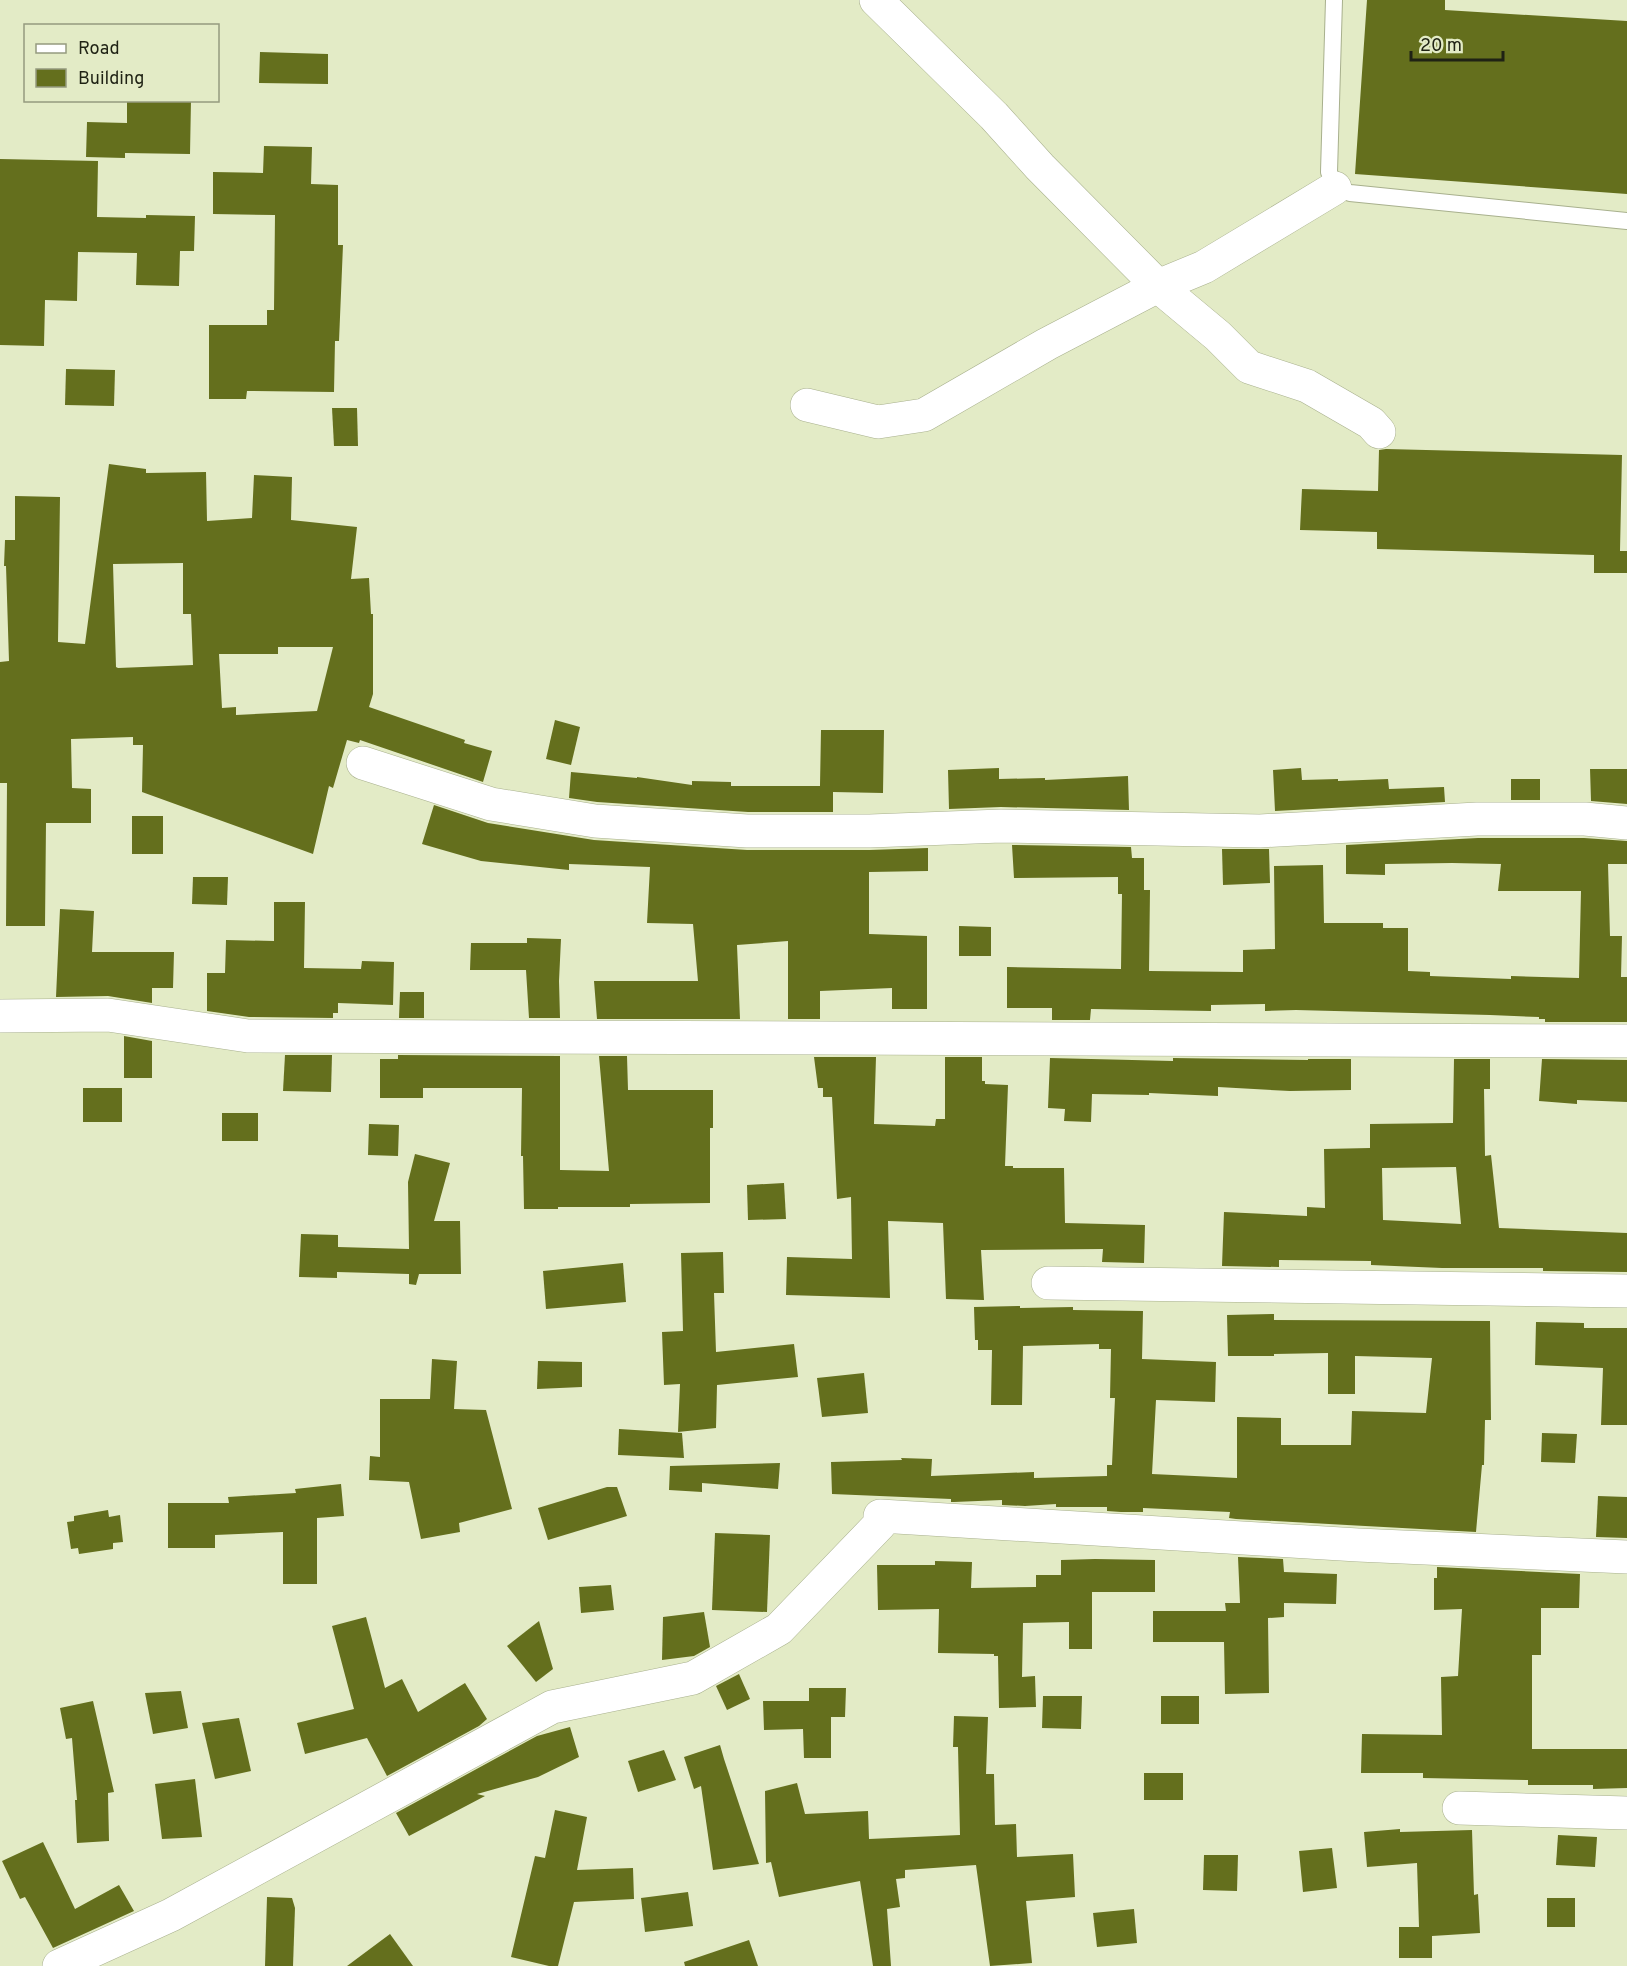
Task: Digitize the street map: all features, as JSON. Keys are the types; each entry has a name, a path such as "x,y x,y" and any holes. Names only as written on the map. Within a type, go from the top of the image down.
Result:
{"street":[{"path":"876,0 994,117 1040,167 1158,286 1218,336 1249,367 1307,386 1371,423 1378,432"},
{"path":"807,405 878,422 924,415 1047,344 1158,286 1204,267 1335,188"},
{"path":"363,763 491,804 595,821 747,831 870,831 1001,826 1260,831 1477,819 1585,819 1627,823"},
{"path":"0,1016 108,1015 248,1036 1627,1041"},
{"path":"1047,1283 1627,1291"},
{"path":"59,1966 171,1915 552,1707 693,1678 779,1629 879,1524 880,1516 1358,1545 1627,1557"},
{"path":"1459,1808 1627,1813"}],"lane":[{"path":"1334,0 1329,172 1335,188 1350,193 1627,221"}],"building":[{"path":"1367,0 1445,0 1445,10 1627,21 1627,194 1355,174"},
{"path":"260,52 328,54 328,84 259,83"},
{"path":"127,102 191,102 190,154 125,153 125,158 86,157 87,122 127,123"},
{"path":"264,146 312,147 311,184 338,185 338,245 343,245 339,341 335,341 334,392 247,391 246,399 209,399 209,325 267,325 267,310 274,310 275,215 213,214 213,172 263,173"},
{"path":"0,159 98,161 97,217 195,216 194,251 180,251 179,286 136,285 137,253 78,252 77,301 45,300 44,346 0,345"},
{"path":"66,369 115,370 114,406 65,405"},
{"path":"332,408 357,408 358,446 334,446"},
{"path":"1379,450 1622,455 1620,551 1627,551 1627,573 1594,573 1594,555 1377,549 1377,532 1300,530 1302,489 1378,491"},
{"path":"109,464 146,469 146,473 206,472 207,521 252,518 254,475 292,477 291,520 357,527 351,579 369,578 371,614 373,614 373,694 369,707 465,740 464,743 492,751 483,782 360,740 359,743 347,740 333,788 329,786 313,854 142,792 143,745 133,745 133,737 71,739 72,788 91,789 91,823 46,823 45,926 6,926 7,783 0,783 0,662 9,661 6,566 4,566 5,540 15,540 15,496 60,497 58,642 85,644","holes":["183,563 183,614 191,614 193,665 116,667 113,564","278,647 333,647 317,711 236,715 236,707 222,708 219,654 278,654"]},
{"path":"555,720 580,727 571,765 546,759"},
{"path":"821,730 884,730 883,793 833,792 833,812 748,812 597,802 569,798 571,772 637,777 692,785 692,781 731,782 731,786 820,786"},
{"path":"999,768 999,779 1045,778 1045,780 1128,776 1129,810 1001,807 949,809 948,770"},
{"path":"1301,768 1302,780 1388,779 1389,789 1444,787 1445,802 1275,811 1273,770"},
{"path":"1590,769 1627,769 1627,804 1591,801"},
{"path":"1511,779 1540,779 1540,800 1511,800"},
{"path":"434,805 488,823 594,840 747,850 928,848 928,871 869,872 869,934 927,936 927,1009 892,1009 892,988 820,991 820,1019 788,1019 788,941 737,945 740,1019 597,1019 594,981 698,981 693,924 647,923 650,867 569,864 569,870 481,861 422,844"},
{"path":"132,816 163,816 163,854 132,854"},
{"path":"1478,838 1584,838 1627,841 1627,864 1608,864 1610,936 1622,936 1621,977 1627,977 1627,1022 1545,1022 1545,1019 1539,1019 1539,1017 1490,1015 1265,1011 1265,1004 1211,1005 1211,1011 1091,1009 1090,1020 1052,1020 1052,1008 1007,1008 1007,967 1121,969 1122,894 1118,894 1118,877 1014,878 1012,845 1131,847 1132,858 1144,858 1144,890 1150,890 1149,971 1243,972 1243,950 1275,949 1274,866 1323,865 1324,923 1383,923 1383,928 1408,928 1408,971 1430,972 1430,976 1511,979 1511,976 1579,978 1581,891 1498,891 1501,864 1385,864 1385,875 1346,874 1346,845"},
{"path":"1222,849 1269,849 1270,883 1223,885"},
{"path":"193,877 228,877 227,905 192,904"},
{"path":"274,902 305,902 304,968 361,969 362,961 394,962 393,1005 338,1003 338,1013 333,1013 333,1018 249,1017 207,1011 207,973 225,973 226,940 274,941"},
{"path":"60,909 94,911 92,952 174,952 173,988 152,988 152,1003 108,996 56,997"},
{"path":"959,926 991,927 991,956 959,956"},
{"path":"527,938 561,939 560,1018 529,1018 526,970 470,970 471,943 527,943"},
{"path":"400,992 424,992 424,1018 399,1018"},
{"path":"124,1036 152,1041 152,1078 124,1078"},
{"path":"285,1055 332,1055 331,1092 283,1091"},
{"path":"398,1055 560,1056 560,1170 609,1171 599,1056 627,1056 628,1090 713,1090 713,1128 710,1128 710,1203 524,1209 523,1156 521,1156 522,1088 423,1088 423,1098 380,1098 380,1059 398,1059"},
{"path":"814,1057 876,1057 874,1124 935,1126 936,1119 945,1119 945,1057 982,1057 982,1081 985,1081 985,1084 1008,1085 1005,1166 1064,1168 1065,1223 1145,1225 1144,1263 1102,1262 1103,1249 981,1250 984,1300 946,1299 943,1223 888,1221 890,1298 786,1295 787,1257 852,1259 851,1197 837,1199 832,1097 823,1097 823,1088 818,1088"},
{"path":"1050,1058 1173,1061 1173,1058 1351,1059 1351,1090 1290,1091 1218,1087 1218,1096 1149,1093 1149,1095 1092,1094 1091,1122 1064,1121 1065,1109 1048,1108"},
{"path":"1454,1059 1490,1059 1490,1089 1484,1089 1485,1156 1491,1155 1499,1228 1627,1233 1627,1272 1371,1265 1371,1261 1279,1260 1279,1267 1222,1266 1224,1212 1307,1216 1307,1207 1325,1208 1324,1149 1370,1148 1370,1124 1453,1123","holes":["1456,1167 1461,1224 1383,1220 1382,1168"]},
{"path":"1542,1059 1627,1060 1627,1102 1577,1100 1577,1104 1539,1101"},
{"path":"83,1088 122,1088 122,1122 83,1122"},
{"path":"222,1113 258,1113 258,1141 222,1141"},
{"path":"369,1124 399,1125 398,1156 368,1155"},
{"path":"415,1154 450,1163 434,1221 460,1221 461,1274 419,1274 416,1285 409,1284 409,1274 337,1272 337,1278 299,1277 301,1234 338,1235 338,1247 409,1249 408,1182"},
{"path":"784,1183 786,1219 748,1220 747,1185"},
{"path":"723,1252 724,1293 714,1293 716,1352 794,1344 798,1377 717,1385 716,1428 678,1432 680,1384 664,1385 662,1332 683,1331 681,1253"},
{"path":"623,1263 626,1302 546,1309 543,1271"},
{"path":"1020,1306 1020,1308 1073,1307 1073,1310 1143,1311 1142,1359 1216,1362 1215,1402 1156,1400 1152,1474 1237,1478 1237,1417 1281,1418 1281,1445 1351,1445 1352,1411 1426,1413 1432,1358 1355,1356 1355,1394 1328,1394 1328,1353 1228,1356 1227,1315 1274,1314 1274,1320 1490,1321 1491,1420 1485,1420 1484,1465 1482,1465 1476,1532 1236,1519 1229,1518 1230,1512 1143,1508 1143,1512 1121,1512 1107,1511 1107,1507 1056,1507 1056,1504 1002,1505 1002,1500 951,1502 951,1499 832,1494 831,1462 902,1460 901,1458 932,1459 931,1476 1034,1472 1034,1478 1107,1476 1107,1465 1112,1465 1115,1398 1110,1398 1111,1349 1099,1349 1099,1344 1023,1346 1022,1405 991,1405 992,1350 978,1350 978,1340 975,1340 974,1307"},
{"path":"1536,1322 1584,1323 1584,1328 1627,1328 1627,1425 1601,1425 1603,1368 1535,1365"},
{"path":"432,1359 457,1361 454,1409 486,1410 512,1509 459,1523 460,1532 421,1539 409,1482 369,1480 370,1456 380,1457 380,1399 430,1399"},
{"path":"538,1361 582,1362 582,1387 537,1389"},
{"path":"864,1373 868,1413 822,1417 817,1378"},
{"path":"619,1429 682,1433 684,1458 618,1455"},
{"path":"1542,1433 1577,1434 1575,1463 1541,1462"},
{"path":"780,1463 778,1489 702,1483 702,1492 669,1490 670,1466"},
{"path":"341,1484 344,1516 317,1518 317,1584 283,1584 283,1532 215,1535 215,1548 168,1548 168,1503 229,1503 228,1497 296,1493 295,1489"},
{"path":"607,1487 617,1487 627,1516 548,1540 538,1508"},
{"path":"1598,1496 1627,1497 1627,1538 1596,1537"},
{"path":"108,1510 109,1517 120,1515 123,1542 113,1543 113,1549 79,1554 78,1548 71,1549 67,1522 74,1521 74,1516"},
{"path":"715,1533 770,1535 767,1612 712,1610"},
{"path":"1238,1557 1283,1559 1284,1572 1337,1574 1336,1604 1284,1603 1284,1617 1268,1618 1269,1693 1225,1694 1224,1642 1153,1642 1153,1611 1226,1611 1225,1603 1240,1603"},
{"path":"1061,1560 1155,1560 1155,1592 1092,1592 1092,1649 1069,1649 1069,1622 1023,1623 1022,1677 1035,1676 1036,1707 999,1708 998,1656 938,1653 939,1609 878,1610 877,1565 935,1565 935,1561 972,1562 971,1588 1036,1587 1036,1575 1061,1575"},
{"path":"1437,1567 1580,1574 1579,1608 1541,1608 1541,1655 1532,1655 1532,1749 1627,1749 1627,1788 1593,1789 1593,1785 1528,1785 1528,1780 1423,1778 1423,1773 1361,1773 1362,1734 1442,1735 1441,1677 1458,1676 1462,1609 1434,1610 1434,1578 1437,1578"},
{"path":"611,1585 614,1610 581,1613 579,1587"},
{"path":"704,1612 710,1647 694,1656 662,1660 663,1617"},
{"path":"366,1617 385,1688 402,1679 418,1712 465,1683 487,1719 479,1726 387,1776 367,1738 305,1754 297,1723 354,1709 332,1626"},
{"path":"539,1621 553,1669 536,1682 507,1646"},
{"path":"739,1674 750,1699 727,1710 716,1686"},
{"path":"809,1688 846,1688 845,1717 831,1717 831,1758 804,1758 803,1729 764,1730 763,1701 809,1701"},
{"path":"181,1691 188,1728 153,1734 145,1693"},
{"path":"1043,1696 1082,1696 1081,1729 1042,1728"},
{"path":"1161,1696 1199,1696 1199,1724 1161,1724"},
{"path":"93,1701 114,1792 108,1793 109,1841 77,1843 75,1800 77,1800 72,1738 66,1739 60,1708"},
{"path":"954,1716 988,1717 986,1774 994,1774 995,1825 1016,1824 1017,1857 1073,1854 1075,1897 1026,1901 1032,1963 990,1966 976,1865 905,1870 905,1878 896,1879 900,1907 887,1909 891,1966 873,1966 860,1881 779,1897 771,1862 766,1863 765,1791 797,1783 805,1814 868,1811 869,1839 960,1835 958,1747 953,1747"},
{"path":"239,1718 251,1771 215,1779 202,1723"},
{"path":"570,1727 579,1757 538,1777 477,1794 485,1796 409,1836 396,1813 537,1736"},
{"path":"720,1745 759,1864 713,1870 701,1786 694,1789 684,1757"},
{"path":"664,1750 676,1780 638,1792 628,1761"},
{"path":"1144,1773 1183,1773 1183,1800 1144,1800"},
{"path":"195,1779 202,1837 162,1839 155,1784"},
{"path":"555,1810 587,1817 577,1870 633,1868 634,1899 574,1902 558,1966 549,1966 511,1957 535,1856 545,1858"},
{"path":"1400,1829 1400,1832 1472,1830 1474,1895 1478,1894 1480,1933 1432,1936 1432,1958 1399,1958 1399,1927 1419,1927 1417,1863 1367,1867 1364,1832"},
{"path":"1558,1835 1597,1837 1595,1867 1556,1865"},
{"path":"43,1842 75,1909 119,1885 134,1911 53,1948 25,1897 20,1899 2,1861"},
{"path":"1332,1848 1337,1888 1303,1892 1299,1851"},
{"path":"1204,1855 1238,1855 1237,1891 1203,1890"},
{"path":"688,1892 693,1926 645,1932 641,1898"},
{"path":"267,1897 292,1898 295,1908 293,1966 265,1966"},
{"path":"1547,1898 1575,1898 1575,1927 1547,1927"},
{"path":"1134,1909 1137,1943 1097,1947 1093,1913"},
{"path":"390,1934 413,1966 347,1966"},
{"path":"749,1940 758,1966 685,1966 684,1962"}]}
